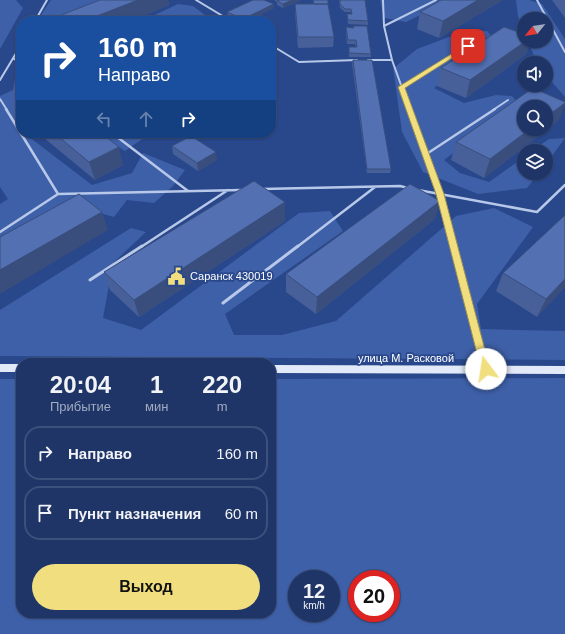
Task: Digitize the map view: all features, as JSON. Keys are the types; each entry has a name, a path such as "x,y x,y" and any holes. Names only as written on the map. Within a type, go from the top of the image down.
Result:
{"street":[{"path":"0,368 16,368"},
{"name":"улица М. Расковой","path":"276,369 565,370"}],"lane":[{"path":"38,16 48,0"},
{"path":"196,0 223,16"},
{"path":"383,0 384,26 392,60 440,194 486,369"},
{"path":"384,26 436,0"},
{"path":"537,0 565,52"},
{"path":"401,87 482,38"},
{"path":"276,48 299,62 392,60"},
{"path":"0,80 16,53"},
{"path":"0,99 16,125"},
{"path":"426,155 508,100"},
{"path":"24,138 58,194"},
{"path":"119,138 188,191"},
{"path":"259,189 400,186 537,212 565,185"},
{"path":"223,303 376,187"},
{"path":"90,280 228,190"},
{"path":"0,232 58,194 244,190"}],"shaded area":[{"path":"0,0 16,0 23,8 19,16 16,16 16,20 0,49"},
{"path":"51,0 132,0 93,16 40,16"},
{"path":"380,0 451,0 406,22 384,18"},
{"path":"516,0 529,0 542,4 547,12 518,12"},
{"path":"178,4 193,6 206,16 153,16"},
{"path":"553,21 565,39 565,97 553,83 553,56 534,56 531,48 553,48"},
{"path":"468,30 487,31 495,40 434,88 464,103 496,95 512,96 517,102 517,105 444,160 460,173 489,182 517,162 517,180 533,180 527,188 478,194 423,172 402,132 392,60 395,67 417,49"},
{"path":"16,74 16,138 31,138 92,185 132,173 143,153 185,170 173,186 154,203 127,200 114,217 78,207 0,251 0,204 8,199 0,187 0,96 13,90"},
{"path":"105,138 144,138 125,151"},
{"path":"565,138 553,154 553,144 542,144 549,139"},
{"path":"494,208 533,227 477,304 481,329 565,331 565,360 0,356 0,310 131,228 146,232 113,263 103,318 141,330 299,213 330,211 343,231 225,314 234,335 282,335 336,321 456,216"},
{"path":"565,378 565,634 0,634 0,379 16,379 16,618 276,618 276,379"}],"building":[{"path":"100,0 138,0 97,16 61,15"},
{"path":"253,0 264,0 274,4 249,16 236,16 227,12"},
{"path":"292,0 283,4 277,1"},
{"path":"313,0 328,0 328,4 314,4"},
{"path":"340,0 365,0 368,21 348,20 347,14 352,14 351,9 345,9 340,4"},
{"path":"441,0 478,0 443,21 420,12"},
{"path":"295,4 328,4 334,37 298,37"},
{"path":"353,26 367,26 371,54 349,53 349,47 357,47 356,40 348,40 346,27 354,28"},
{"path":"504,27 517,32 517,47 470,80 441,68"},
{"path":"353,60 372,60 391,169 367,169"},
{"path":"527,92 542,92 565,102 553,112 553,100 517,100 517,136 521,136 490,159 456,142"},
{"path":"60,138 107,138 119,147 89,162"},
{"path":"187,138 194,138 216,152 197,163 172,146"},
{"path":"254,181 285,202 134,300 104,272"},
{"path":"410,184 440,201 317,297 286,274"},
{"path":"79,194 102,212 0,270 0,237"},
{"path":"565,215 565,279 546,299 503,273"}],"place":[{"name":"Саранск 430019","path":"177,276"}],"route":[{"path":"468,46 401,87 440,194 486,369"}]}
